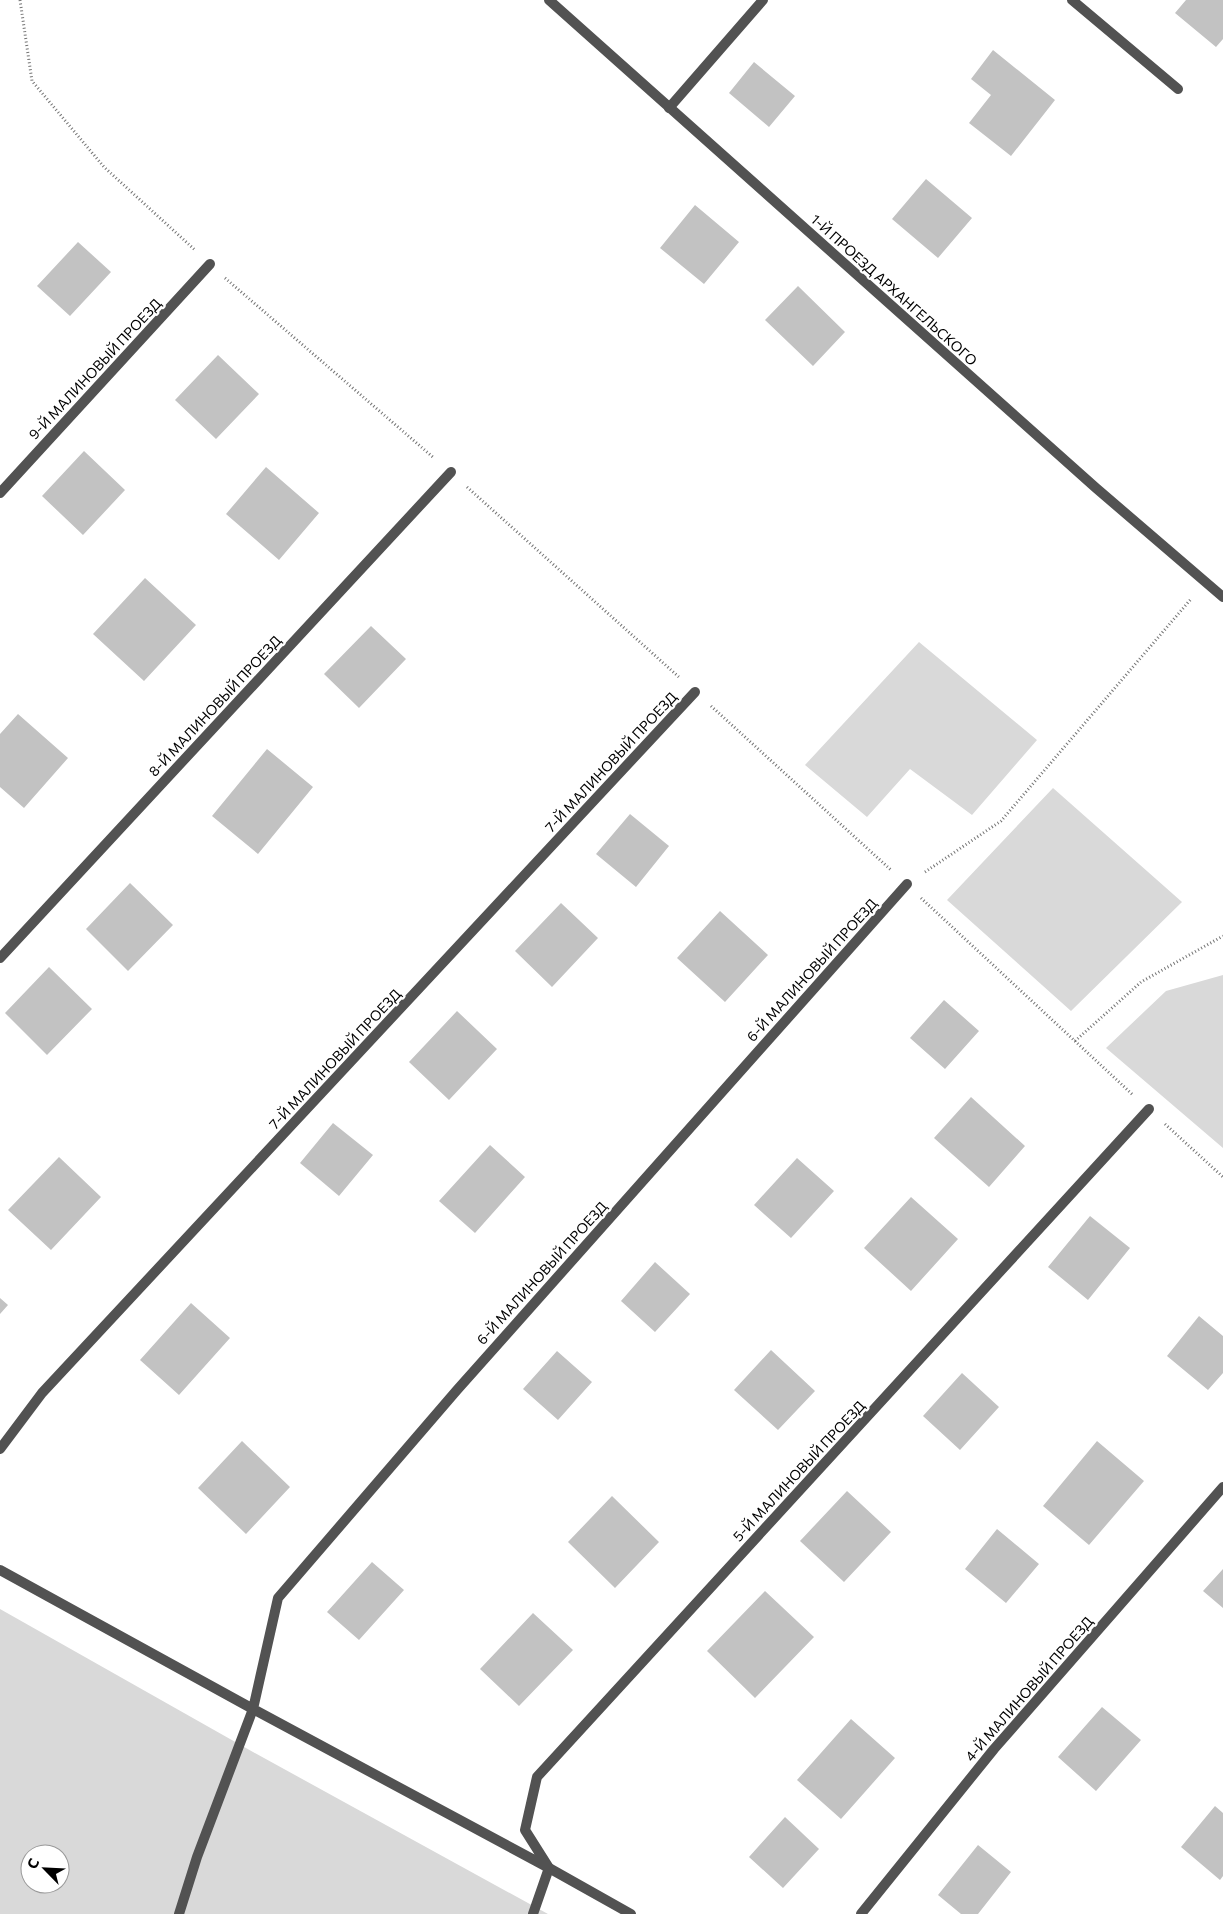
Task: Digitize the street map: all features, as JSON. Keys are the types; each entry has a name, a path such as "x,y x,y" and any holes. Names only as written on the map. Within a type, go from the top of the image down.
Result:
{"street":[{"name":"1-Й ПРОЕЗД АРХАНГЕЛЬСКОГО","path":"550,0 1096,488 1223,597"},
{"path":"669,108 763,0"},
{"path":"1072,0 1178,89"},
{"name":"9-Й МАЛИНОВЫЙ ПРОЕЗД","path":"0,493 210,264"},
{"name":"8-Й МАЛИНОВЫЙ ПРОЕЗД","path":"0,958 451,472"},
{"name":"7-Й МАЛИНОВЫЙ ПРОЕЗД","path":"0,1449 42,1393 695,692"},
{"name":"6-Й МАЛИНОВЫЙ ПРОЕЗД","path":"179,1914 197,1856 253,1709 278,1598 457,1390 907,884"},
{"name":"5-Й МАЛИНОВЫЙ ПРОЕЗД","path":"549,1868 525,1830 537,1777 1149,1110"},
{"name":"4-Й МАЛИНОВЫЙ ПРОЕЗД","path":"861,1914 994,1749 1223,1487"},
{"path":"0,1570 631,1914"},
{"path":"533,1914 549,1868"}],"path":[{"path":"20,0 32,80 104,167 210,264 451,472 695,692 907,884 1223,1177"},
{"path":"907,884 1001,821 1206,581"},
{"path":"1076,1041 1141,982 1223,936"}],"shaded area":[{"path":"919,642 1037,740 972,815 910,769 867,817 805,765"},
{"path":"1053,788 1182,902 1071,1011 947,900"},
{"path":"1223,975 1223,1148 1106,1048 1166,991"},
{"path":"0,1609 253,1752 548,1914 0,1914"}],"building":[{"path":"1186,0 1223,0 1223,39 1216,47 1175,13"},
{"path":"993,50 1055,100 1011,156 969,123 991,95 971,79"},
{"path":"754,62 795,96 769,127 729,93"},
{"path":"926,179 972,218 938,258 892,219"},
{"path":"695,205 739,242 704,284 660,248"},
{"path":"78,242 111,272 70,316 37,286"},
{"path":"798,286 845,332 813,366 765,320"},
{"path":"218,355 259,394 216,439 175,400"},
{"path":"84,451 125,490 83,535 42,496"},
{"path":"266,467 319,513 279,560 226,514"},
{"path":"145,578 196,625 144,681 93,634"},
{"path":"371,626 406,659 359,708 324,674"},
{"path":"18,714 68,758 24,808 0,787 0,734"},
{"path":"267,749 313,787 258,854 212,816"},
{"path":"630,814 669,846 636,887 596,854"},
{"path":"130,883 173,925 128,971 86,929"},
{"path":"561,903 598,938 552,987 515,951"},
{"path":"720,911 768,955 725,1002 677,958"},
{"path":"49,967 92,1009 47,1055 5,1013"},
{"path":"944,1000 979,1031 945,1069 910,1038"},
{"path":"457,1011 497,1049 449,1100 409,1062"},
{"path":"971,1097 1025,1146 989,1187 934,1138"},
{"path":"333,1123 373,1155 339,1196 300,1163"},
{"path":"490,1145 525,1177 475,1233 439,1201"},
{"path":"59,1157 101,1197 51,1250 8,1210"},
{"path":"797,1158 834,1191 791,1238 754,1205"},
{"path":"911,1197 958,1239 911,1291 864,1248"},
{"path":"1090,1216 1130,1248 1088,1300 1048,1267"},
{"path":"655,1262 690,1294 655,1332 621,1301"},
{"path":"0,1298 8,1305 0,1314"},
{"path":"191,1303 230,1338 179,1395 140,1360"},
{"path":"1199,1316 1223,1336 1223,1373 1208,1390 1167,1356"},
{"path":"771,1350 815,1391 778,1430 734,1390"},
{"path":"557,1351 592,1382 558,1420 523,1389"},
{"path":"962,1373 999,1407 960,1450 923,1416"},
{"path":"242,1441 290,1487 246,1534 198,1488"},
{"path":"1097,1441 1144,1481 1089,1545 1043,1506"},
{"path":"847,1491 891,1532 844,1582 800,1541"},
{"path":"612,1496 659,1542 615,1588 568,1542"},
{"path":"997,1529 1039,1564 1006,1603 965,1569"},
{"path":"372,1562 404,1590 359,1640 327,1612"},
{"path":"1223,1569 1223,1608 1203,1591"},
{"path":"765,1591 814,1637 755,1698 707,1651"},
{"path":"533,1613 573,1650 519,1706 480,1669"},
{"path":"1102,1707 1141,1740 1096,1791 1058,1757"},
{"path":"851,1719 895,1758 841,1819 797,1780"},
{"path":"1215,1806 1223,1813 1223,1876 1220,1880 1181,1847"},
{"path":"785,1817 819,1849 783,1888 749,1857"},
{"path":"978,1845 1011,1872 978,1914 961,1914 938,1895"}]}
